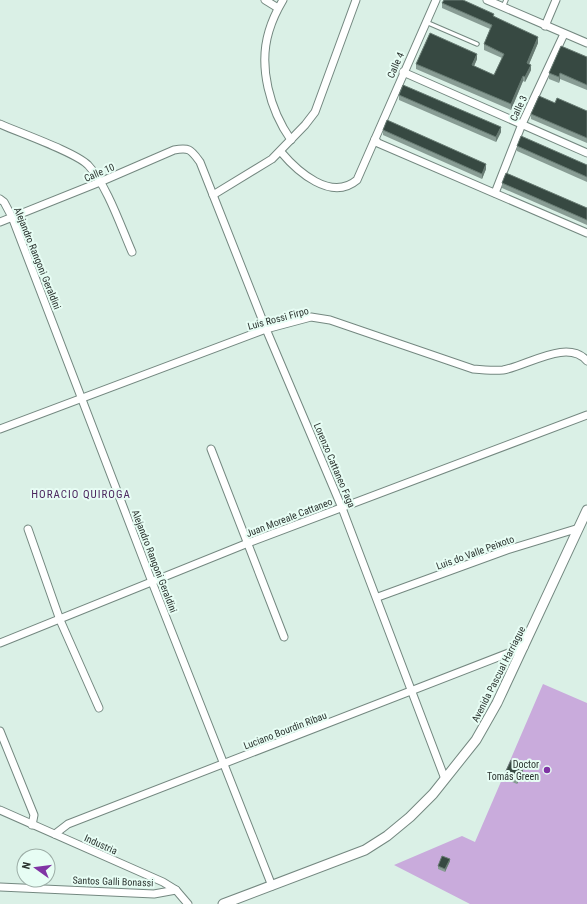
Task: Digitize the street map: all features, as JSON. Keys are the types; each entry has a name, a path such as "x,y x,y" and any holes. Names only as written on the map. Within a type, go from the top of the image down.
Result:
{"street":[{"path":"265,0 278,8"},
{"path":"282,0 269,31 265,51 266,73 276,115 291,140"},
{"path":"213,195 272,160 281,152 315,112 356,0"},
{"name":"Calle 4","path":"281,152 294,168 316,182 333,186 347,186 357,180 403,72 436,0"},
{"path":"487,0 502,8 587,44"},
{"path":"545,26 556,0"},
{"name":"Calle 3","path":"495,193 522,124 564,34"},
{"path":"403,72 587,153"},
{"path":"0,124 71,155 87,164 100,182 132,252"},
{"path":"375,139 378,143 587,233"},
{"name":"Calle 10","path":"0,222 180,149 185,148 192,151 200,162"},
{"name":"Lorenzo Cattaneo Faga","path":"200,162 266,329 378,597 445,779"},
{"name":"Alejandro Rangoni Geraldini","path":"0,199 4,202 12,217 152,582 272,886"},
{"name":"Luis Rossi Firpo","path":"0,429 266,329 311,317 330,320 473,369 489,371 505,370 560,352 571,351 583,356 587,361"},
{"name":"Juan Moreale Cattaneo","path":"0,643 248,543 587,415"},
{"path":"211,449 284,637"},
{"name":"Avenida Pascual Harriague","path":"223,904 365,850 387,836 410,818 433,794 476,740 497,703 587,510"},
{"name":"Luis do Valle Peixoto","path":"378,597 507,550 579,528"},
{"path":"28,529 60,620 99,708"},
{"name":"Luciano Bourdin Ribau","path":"55,834 68,824 524,647"},
{"path":"0,730 34,815 32,825"},
{"name":"Industria","path":"0,810 163,882 176,890 188,904"},
{"name":"Santos Galli Bonassi","path":"0,887 154,894 176,890"}],"lane":[{"path":"502,8 506,0"},
{"path":"426,22 477,44"}],"shaded area":[{"name":"Doctor Tomás Green","path":"543,684 587,703 587,904 470,904 394,865 462,836 475,842"}],"building":[{"path":"444,0 463,0 538,37 527,63 531,65 525,77 523,76 511,104 416,64 430,33 477,54 472,65 494,75 504,54 484,44 492,25 442,3"},
{"path":"561,46 587,57 587,85 560,73 559,77 549,73"},
{"path":"403,85 501,127 496,137 399,95"},
{"path":"539,96 555,103 557,98 587,111 587,138 531,114"},
{"path":"387,120 486,164 482,174 383,130"},
{"path":"521,136 587,165 587,177 517,146"},
{"path":"506,173 587,208 587,220 502,183"},
{"path":"511,760 523,765 517,778 505,773"},
{"path":"442,856 450,859 445,869 438,866"}],"place":[{"name":"Doctor Tomás Green","path":"547,770"}],"district":[{"name":"HORACIO QUIROGA","path":"81,494"}]}
